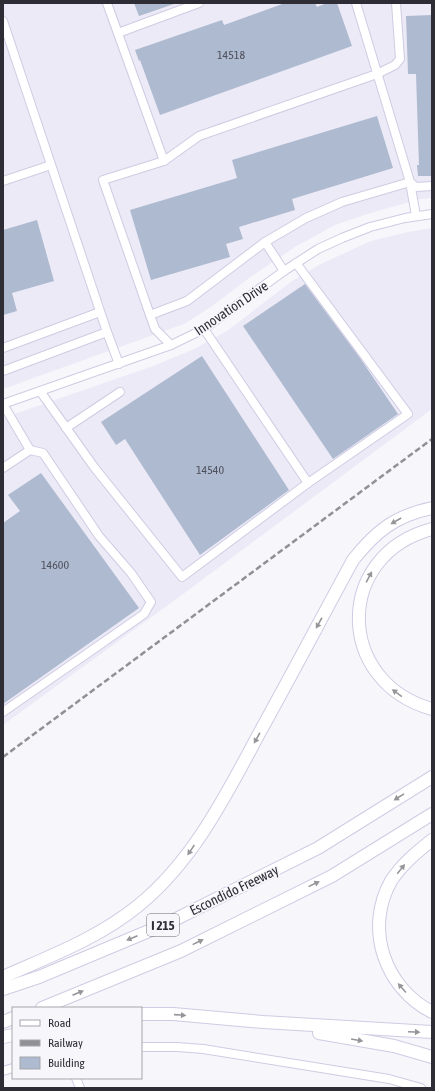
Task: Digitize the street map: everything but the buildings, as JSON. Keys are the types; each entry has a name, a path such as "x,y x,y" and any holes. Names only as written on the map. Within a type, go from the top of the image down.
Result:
{"highway":[{"path":"3,976 75,945 112,925 139,905 164,882 187,856 216,813 353,560 367,542 396,520 415,512 432,508"},
{"path":"432,529 403,540 390,549 380,560 366,584 361,598 359,617 364,649 371,664 378,674 394,691 405,699 432,709"},
{"name":"Escondido Freeway","path":"3,989 39,977 168,923 318,848 432,777"},
{"name":"I 215","path":"44,1007 181,951 325,879 432,814"},
{"path":"432,840 407,861 391,882 380,915 379,935 384,958 394,979 411,998 432,1012"},
{"path":"142,1014 173,1014 263,1022 432,1032"},
{"path":"263,1022 394,1046 432,1057"}],"street":[{"path":"107,3 164,161"},
{"path":"118,33 199,3"},
{"path":"356,3 410,182 416,216"},
{"path":"172,345 154,329 103,180 164,161 199,136 378,74 395,65 400,59 396,3"},
{"path":"3,21 100,312 119,364"},
{"path":"3,181 51,165"},
{"path":"410,182 416,187 432,186"},
{"path":"150,315 187,301 265,242 306,218 342,202 410,182"},
{"name":"Innovation Drive","path":"3,404 172,345 204,329 296,263 318,249 342,238 370,227 416,216 432,214"},
{"path":"265,242 284,271"},
{"path":"40,391 94,467 182,578 308,483 408,414 296,263"},
{"path":"3,348 100,312"},
{"path":"204,329 308,483"},
{"path":"3,371 107,332"},
{"path":"66,428 120,392"},
{"path":"3,404 30,450 43,453 99,536 131,573 151,602 144,614 3,712"},
{"path":"3,468 30,450"},
{"path":"142,1047 203,1049 389,1079 421,1088"}],"shaded area":[{"path":"3,3 432,3 432,198 420,199 335,225 295,247 249,278 211,307 184,324 3,389"},
{"path":"432,228 432,409 175,600 3,725 3,418 153,366 192,350 227,331 292,281 321,264 371,241"}],"railway":[{"path":"3,757 432,439"}]}
